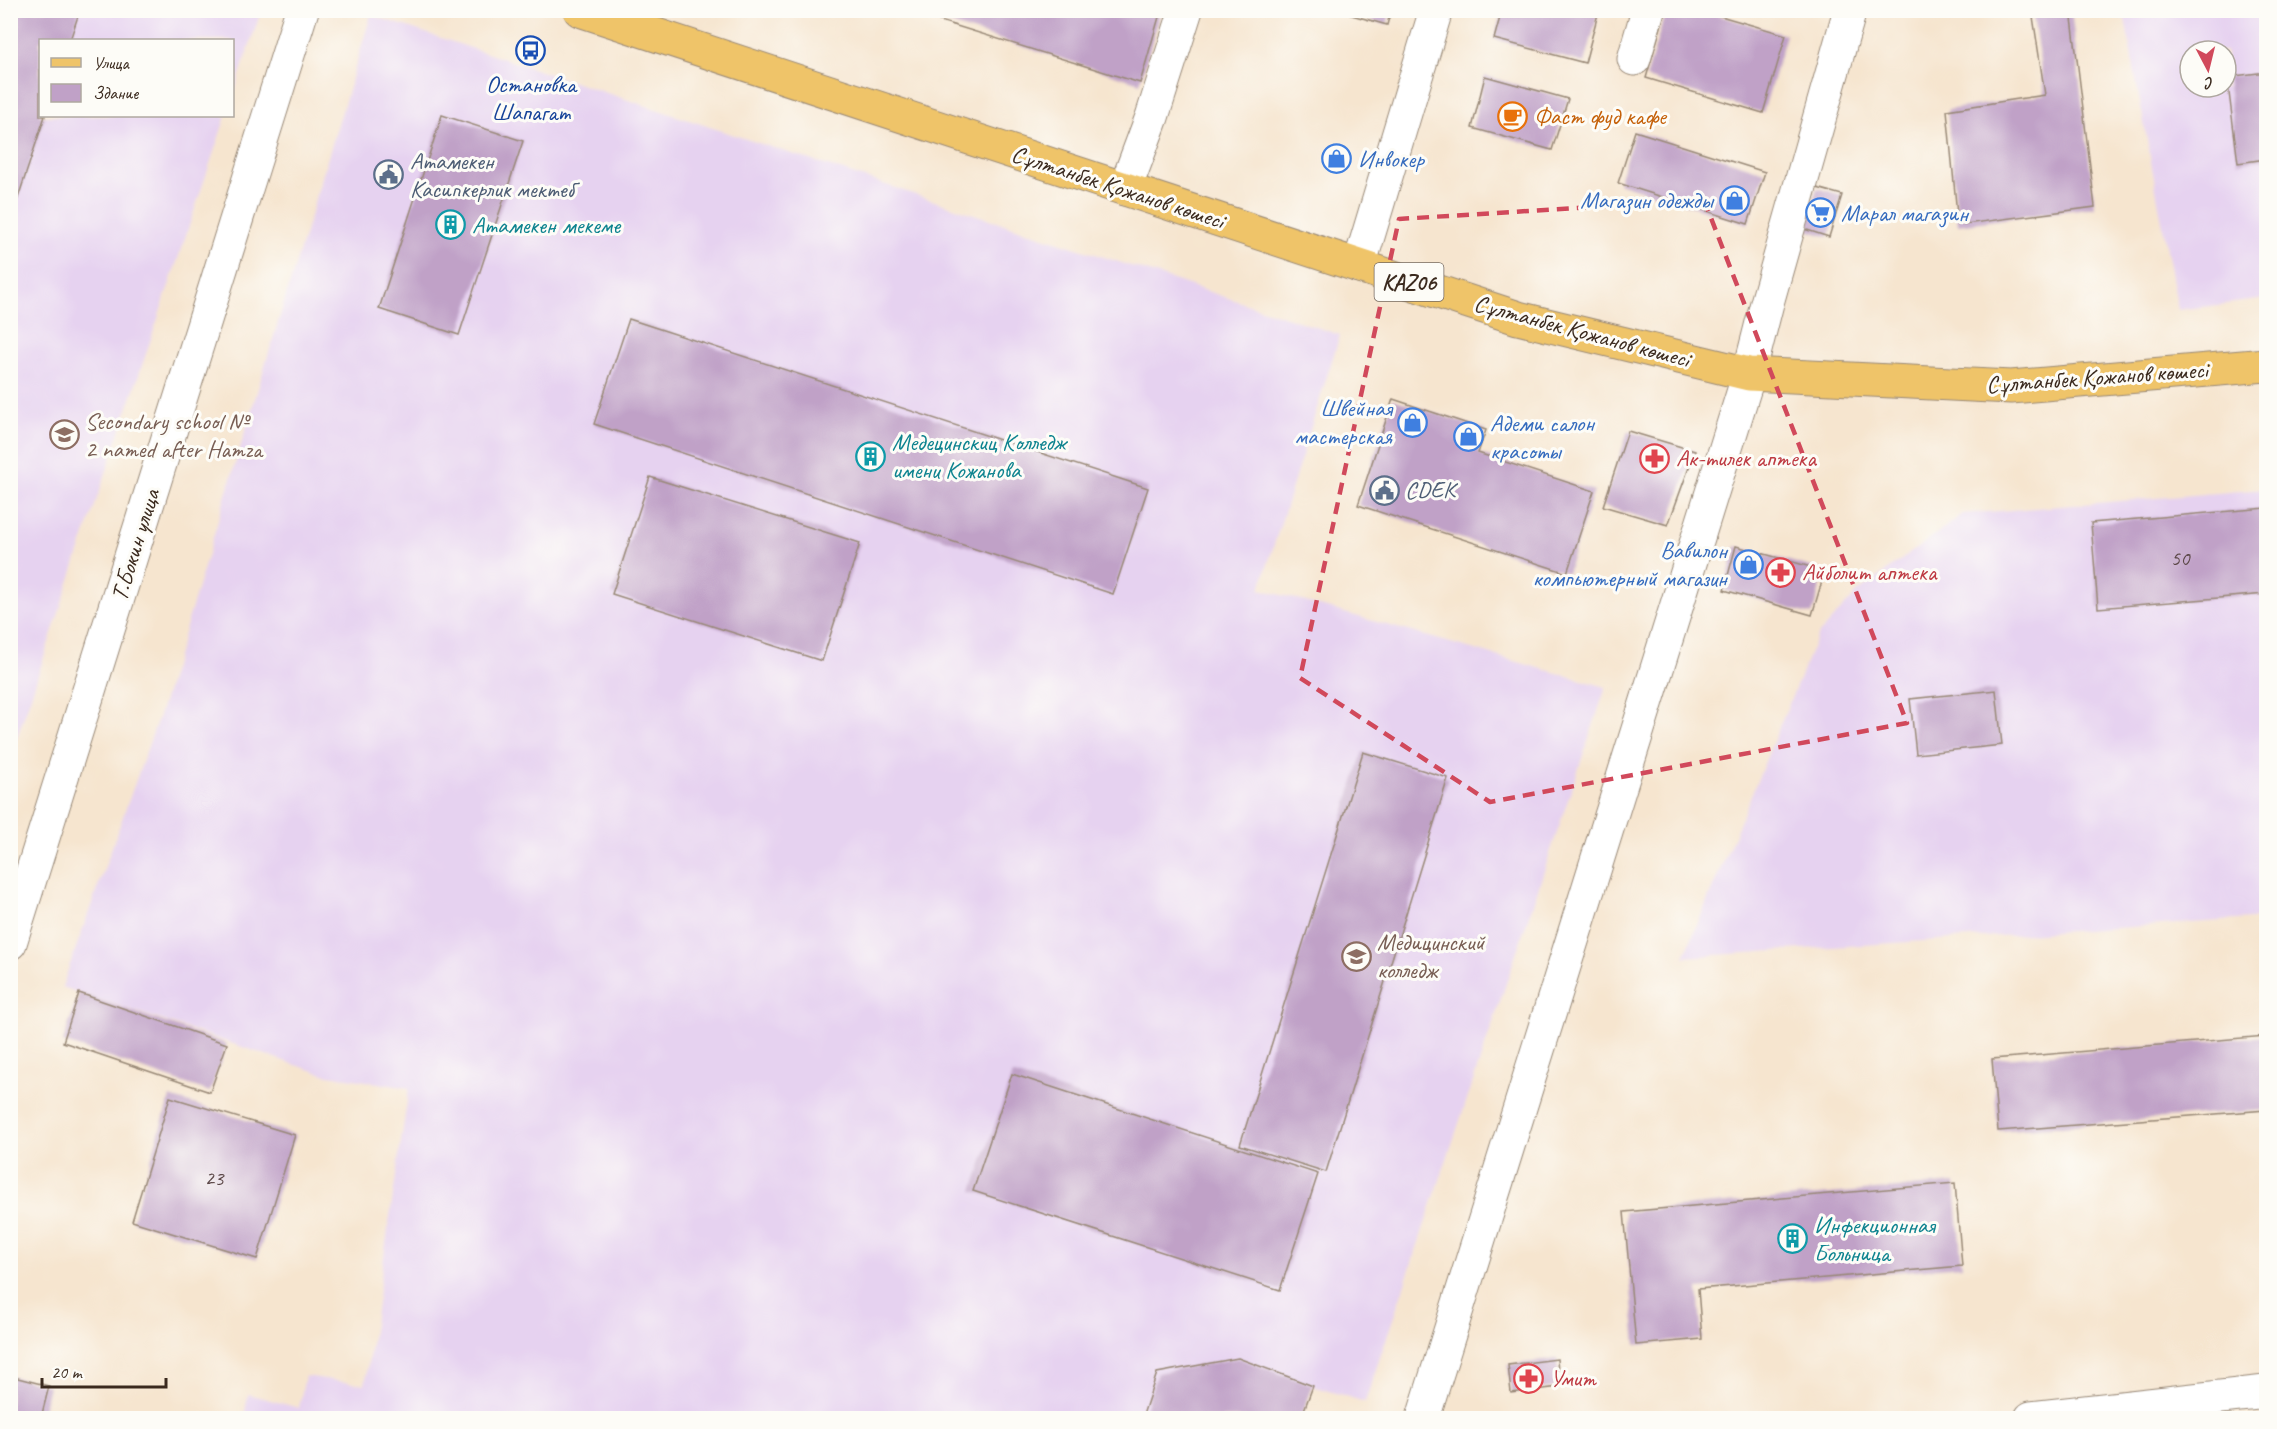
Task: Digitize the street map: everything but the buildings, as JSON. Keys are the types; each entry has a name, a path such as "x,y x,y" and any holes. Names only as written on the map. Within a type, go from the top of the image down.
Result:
{"main road":[{"name":"Сұлтанбек Қожанов көшесі","path":"580,10 1518,318 1749,374 2011,387 2266,365"}],"street":[{"name":"Т.Бокин улица","path":"10,943 302,10"},
{"path":"1125,189 1152,117 1186,10"},
{"path":"1359,266 1436,10"},
{"path":"1635,59 1648,10"},
{"path":"1423,1419 1749,374 1850,10"},
{"path":"2031,1419 2266,1392"}],"highlighted area":[{"path":"1704,200 1907,723 1490,802 1300,678 1399,219"}],"shaded area":[{"name":"Secondary school № 2 named after Hamza","path":"11,11 261,11 234,93 234,39 39,39 39,117 226,117 11,755"},
{"path":"2083,11 2266,11 2266,299 2178,310 2125,19"},
{"path":"371,15 1340,335 1260,589 1606,687 1365,1402 1313,1386 1238,1358 1157,1373 1142,1418 244,1418 248,1394 299,1408 305,1376 365,1385 409,1088 323,1074 62,987 160,713"},
{"path":"2266,489 2266,918 1684,957 1817,636 1858,592 1963,514"}],"place":[{"name":"Остановка Шапагат","path":"531,51"},
{"name":"Фаст фуд кафе","path":"1513,116"},
{"name":"Инвокер","path":"1337,159"},
{"name":"Атамекен Касипкерлик мектеб","path":"389,175"},
{"name":"Магазин одежды","path":"1734,200"},
{"name":"Марал магазин","path":"1820,213"},
{"name":"Атамекен мекеме","path":"451,225"},
{"name":"Швейная мастерская","path":"1413,422"},
{"name":"Secondary school № 2 named after Hamza","path":"64,435"},
{"name":"Адеми салон красоты","path":"1469,437"},
{"name":"Медецинскиц Колледж имени Кожанова","path":"871,456"},
{"name":"Ак-тилек аптека","path":"1655,458"},
{"name":"CDEK","path":"1384,490"},
{"name":"Вавилон компьютерный магазин","path":"1748,564"},
{"name":"Айболит аптека","path":"1781,572"},
{"name":"Медицинский колледж","path":"1356,956"},
{"name":"Инфекционная Больница","path":"1793,1239"},
{"name":"Умит","path":"1529,1378"}]}
